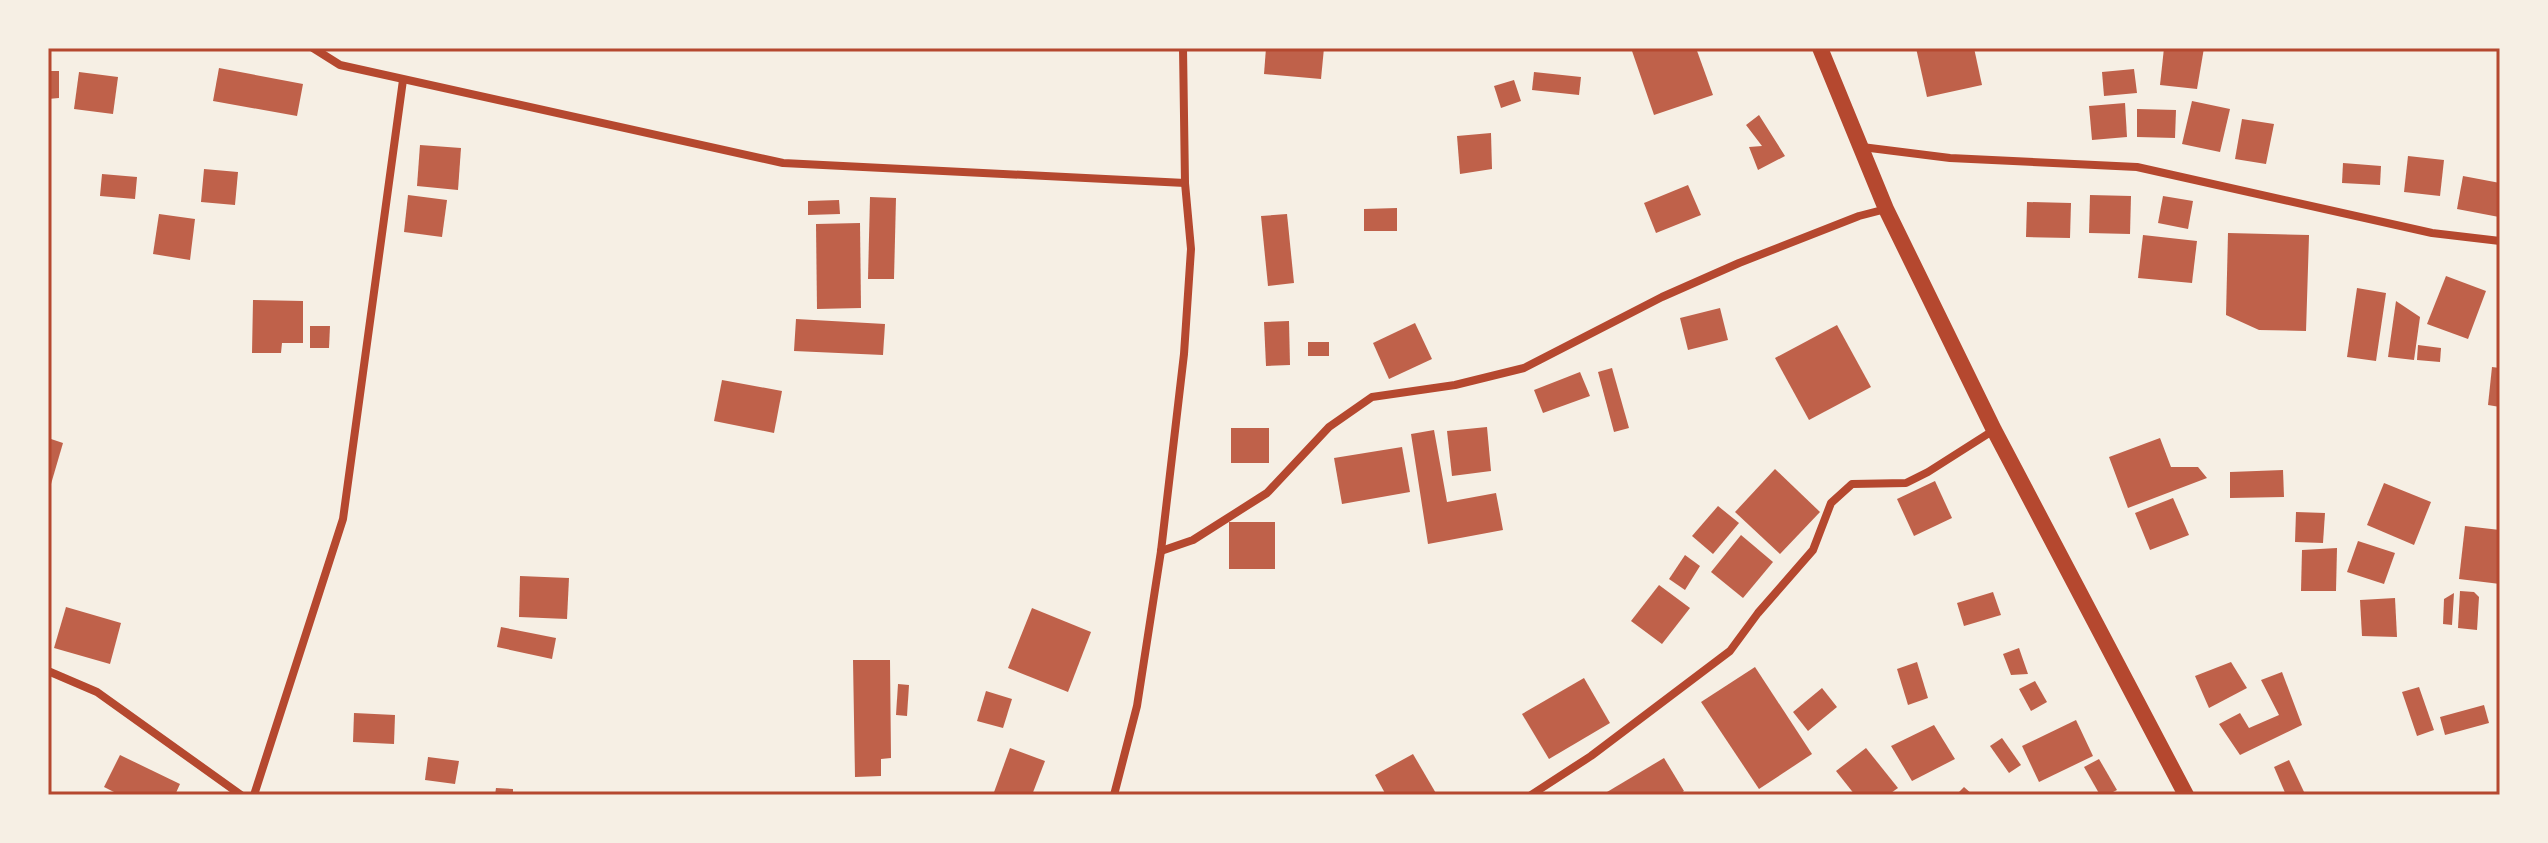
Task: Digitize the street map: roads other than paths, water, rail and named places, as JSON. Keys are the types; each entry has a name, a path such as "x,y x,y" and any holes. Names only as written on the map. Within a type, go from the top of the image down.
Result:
{"main road":[{"path":"1820,48 1886,209 1994,430 2186,795"}],"street":[{"path":"313,48 340,65 783,163 1185,183"},
{"path":"1114,795 1137,706 1161,551 1187,309 1191,249 1185,183 1183,48"},
{"path":"254,795 343,519 403,80"},
{"path":"1862,147 1950,158 2137,167 2432,233 2500,241"},
{"path":"1161,551 1193,540 1267,493 1329,427 1372,397 1455,385 1524,368 1662,297 1726,268 1859,216 1886,209"},
{"path":"1531,795 1591,756 1730,651 1758,613 1813,550 1831,503 1852,484 1906,483 1994,430"},
{"path":"48,671 97,692 241,795"}]}
